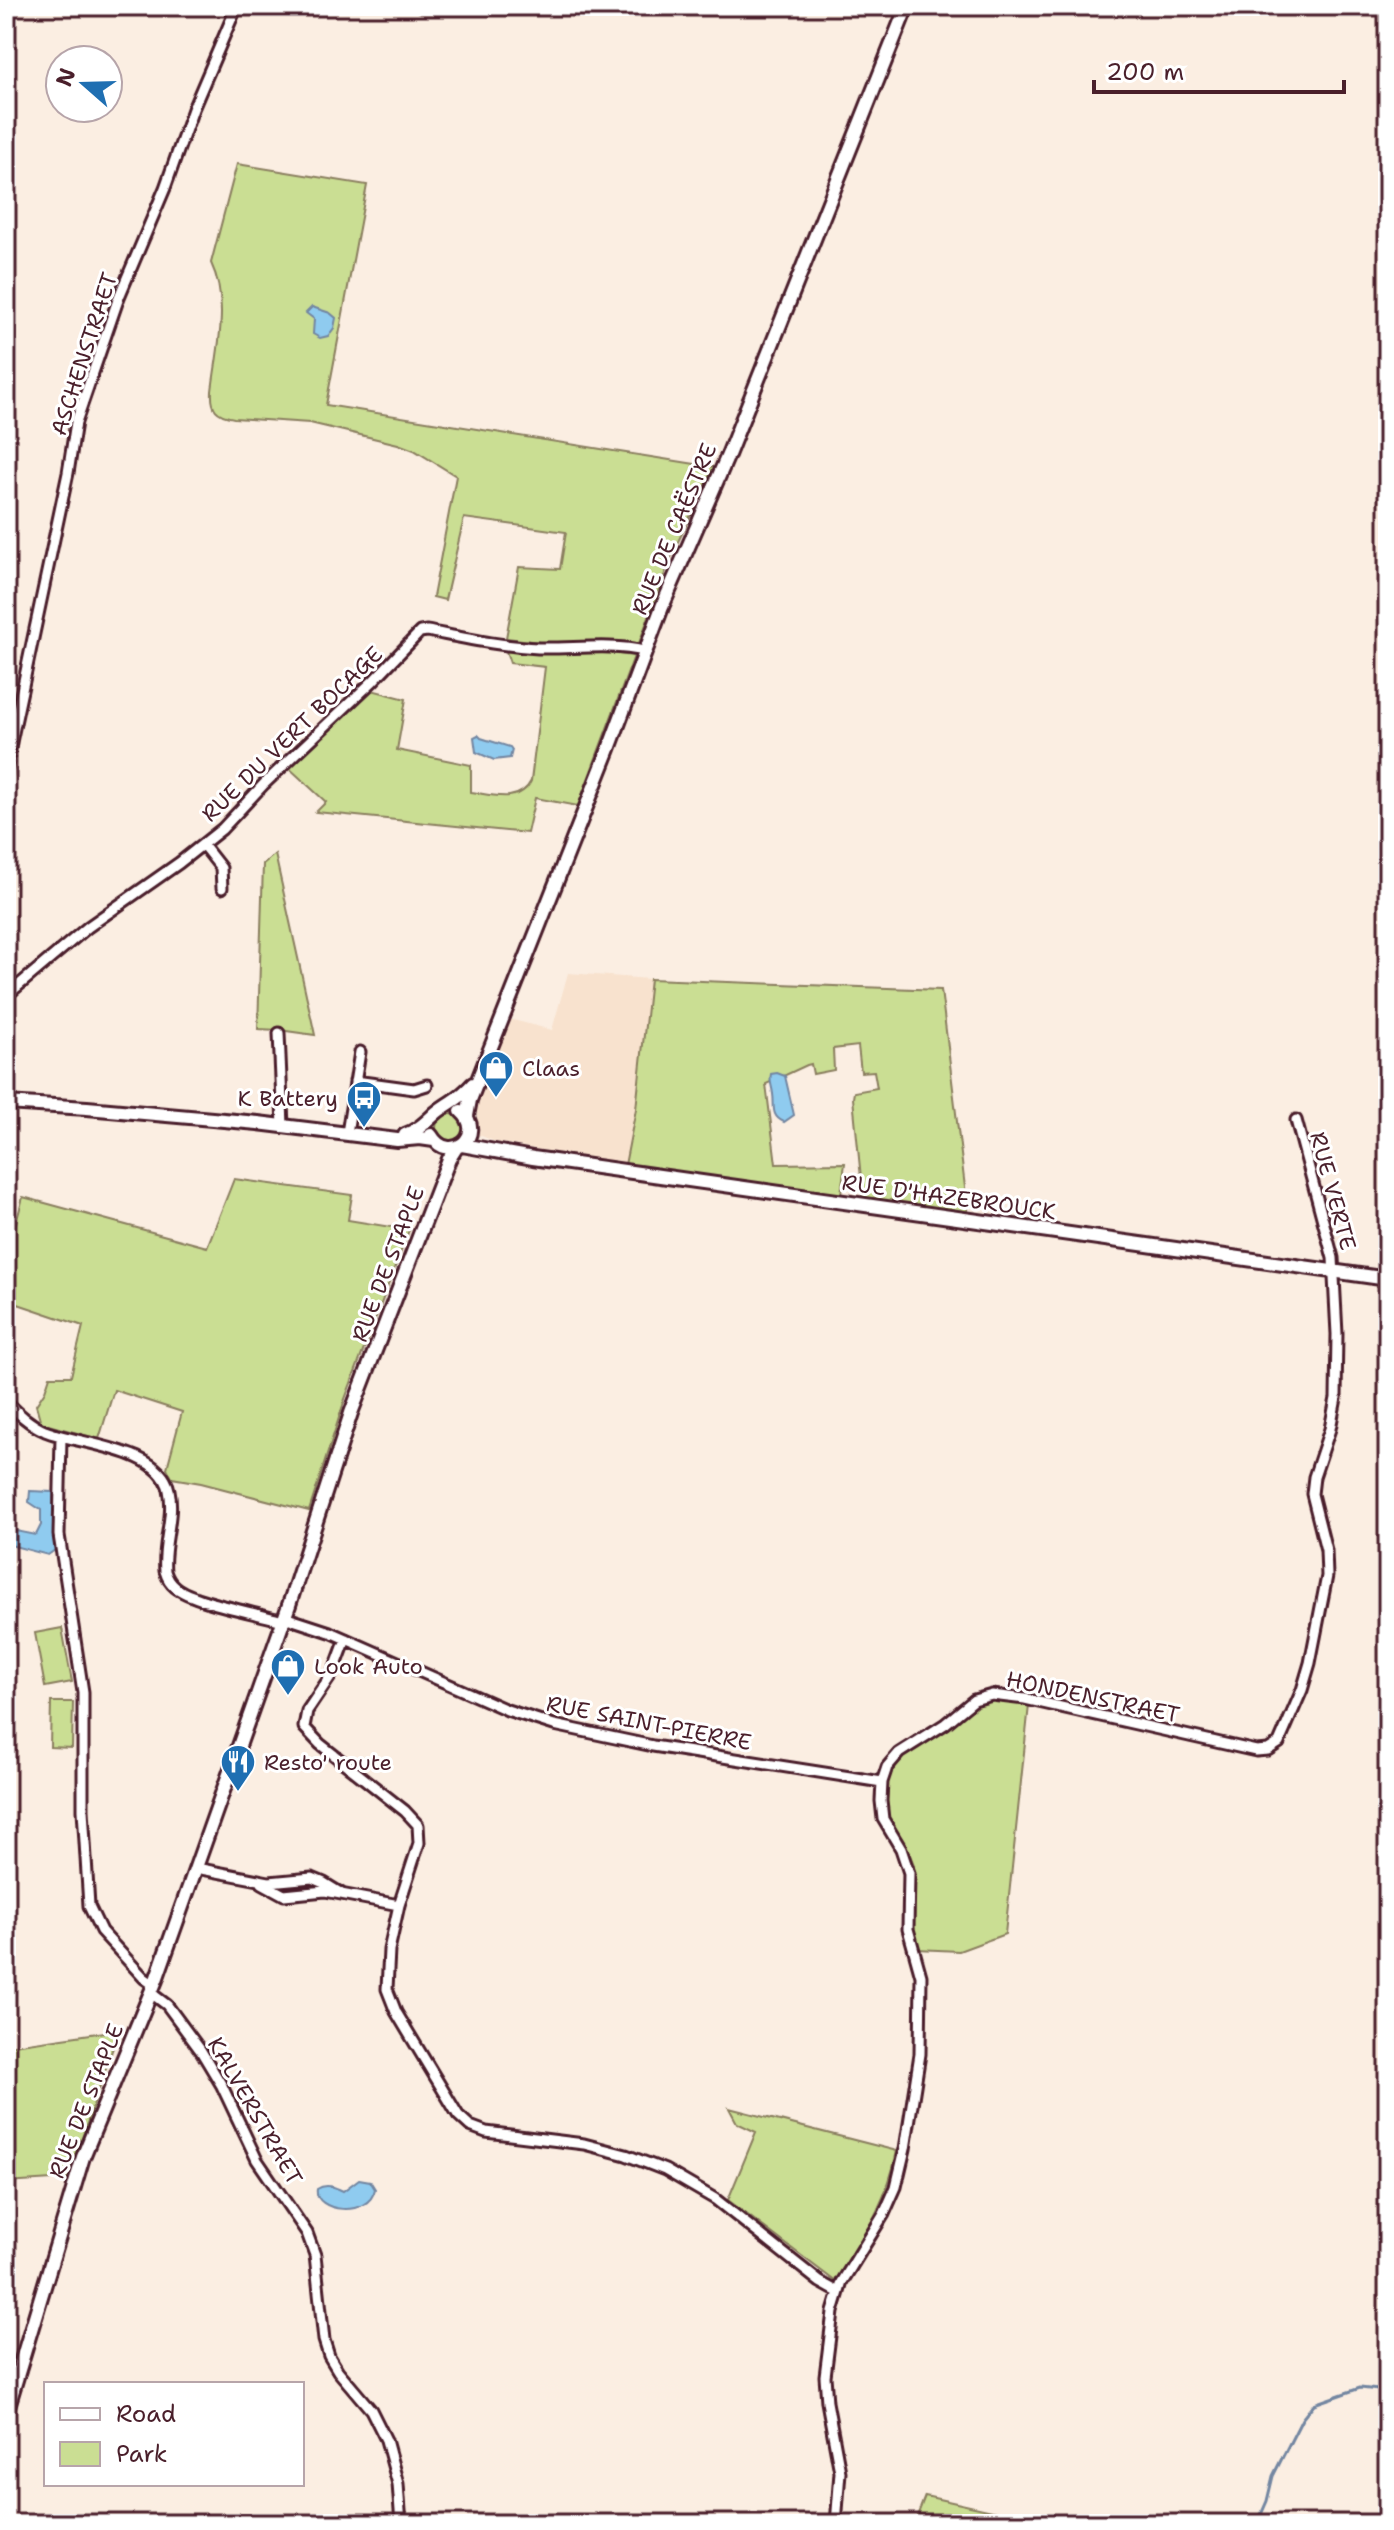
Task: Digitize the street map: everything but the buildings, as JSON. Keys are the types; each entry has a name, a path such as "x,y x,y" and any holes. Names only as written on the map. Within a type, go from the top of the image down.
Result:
{"main road":[{"name":"RUE DE CAËSTRE","path":"467,1116 470,1100 609,749 644,651 731,447 907,6"},
{"name":"RUE DE CAËSTRE","path":"446,1108 466,1092 483,1070"},
{"path":"6,1103 283,1126 386,1138 436,1142 447,1148 463,1142 471,1125 467,1116 458,1109 446,1108 415,1131 386,1138"},
{"path":"434,1116 430,1128 436,1142"},
{"name":"RUE DE STAPLE","path":"436,1142 443,1160 442,1180"},
{"name":"RUE DE STAPLE","path":"6,2413 78,2171 152,1989 196,1868 216,1808 226,1762 251,1689 282,1622 351,1413 450,1156 463,1142"},
{"name":"RUE D'HAZEBROUCK","path":"463,1142 504,1153 1388,1279"}],"street":[{"name":"ASCHENSTRAET","path":"6,775 76,422 119,297 163,193 189,117 237,6"},
{"path":"422,6 431,6"},
{"name":"RUE DU VERT BOCAGE","path":"6,996 88,927 203,845 233,819 274,774 420,632 527,647 627,648 644,651"},
{"path":"203,845 222,869 222,888"},
{"path":"279,1033 283,1126"},
{"path":"347,1133 360,1052"},
{"path":"355,1081 410,1089 427,1085"},
{"name":"RUE VERTE","path":"1296,1120 1335,1272"},
{"name":"HONDENSTRAET","path":"882,1782 887,1767 899,1753 945,1724 974,1700 988,1695 1019,1697 1256,1751 1268,1750 1279,1743 1307,1676 1327,1576 1326,1550 1312,1494 1335,1404 1335,1272"},
{"name":"RUE SAINT-PIERRE","path":"6,1401 33,1425 140,1459 155,1467 165,1479 170,1493 171,1511 164,1566 169,1581 176,1588 202,1599 346,1639 507,1710 554,1725 653,1746 882,1782"},
{"name":"KALVERSTRAET","path":"61,1436 59,1535 83,1684 83,1810 89,1906 101,1931 167,2005 201,2051 222,2086 257,2160 307,2233 316,2262 327,2350 334,2366 371,2410 386,2440 398,2484 401,2524"},
{"path":"346,1639 334,1671 307,1711 304,1727 320,1744 416,1821 419,1843 399,1905 387,1964 389,1994 396,2012 447,2101 461,2119 486,2132 592,2146 665,2170 709,2195 820,2282 838,2292"},
{"path":"836,2524 840,2472 827,2402 825,2376 829,2337 838,2292 896,2187 919,2062 921,1976 908,1929 909,1873 901,1849 883,1819 882,1782"},
{"path":"196,1868 279,1883 312,1878 342,1894"},
{"path":"259,1881 284,1895 319,1891 399,1905"}],"shaded area":[{"path":"568,973 650,979 636,1109 625,1165 496,1142 477,1134 477,1103 509,1019 552,1030"}],"green space":[{"path":"237,164 367,185 326,405 714,467 673,552 639,643 556,644 506,638 519,567 560,569 566,532 464,518 445,600 433,597 456,476 414,450 398,444 310,423 234,418 216,410 212,391 221,310 217,278 211,263"},
{"path":"506,651 634,656 578,806 535,798 527,833 316,812 326,802 287,766 368,689 406,699 397,750 471,765 471,792 505,796 520,793 526,788 531,781 545,667 510,663"},
{"path":"275,854 315,1035 258,1029 263,864"},
{"path":"650,979 941,990 968,1212 863,1198 853,1098 854,1092 877,1088 874,1071 861,1072 858,1046 833,1049 834,1070 813,1074 811,1064 766,1084 776,1164 845,1163 841,1194 625,1165 636,1109"},
{"path":"450,1114 460,1118 464,1128 460,1138 450,1142 440,1138 436,1128 440,1118"},
{"path":"234,1179 352,1195 348,1220 409,1230 345,1399 309,1511 172,1478 167,1468 182,1412 114,1390 99,1439 41,1423 36,1405 50,1376 71,1376 83,1326 6,1300 6,1245 10,1246 23,1197 207,1247"},
{"path":"62,1628 72,1682 45,1687 35,1633"},
{"path":"990,1698 1029,1705 1005,1934 959,1951 917,1949 912,1923 914,1865 886,1814 885,1785 890,1770 903,1754 971,1707"},
{"path":"51,1702 73,1702 72,1748 50,1747"},
{"path":"119,2030 68,2179 6,2183 6,2046"},
{"path":"729,2108 897,2151 880,2203 836,2282 728,2200 756,2132 737,2123"},
{"path":"925,2496 1051,2524 914,2524"}],"water":[{"path":"312,307 336,318 328,336 320,338 313,334 314,319 306,313"},
{"path":"478,735 510,747 510,758 494,760 476,752 474,737"},
{"path":"777,1073 785,1076 794,1115 784,1122 774,1110 770,1077"},
{"path":"30,1491 53,1492 55,1550 48,1555 6,1544 6,1529 36,1535 41,1525 41,1510 29,1502"},
{"path":"359,2179 370,2181 375,2189 371,2199 363,2205 342,2209 324,2203 318,2197 317,2189 320,2187 330,2186 343,2191"}],"waterway":[{"path":"1257,2524 1273,2476 1302,2419 1314,2404 1360,2388 1388,2391"}],"place":[{"name":"Claas","path":"496,1099"},
{"name":"K Battery","path":"364,1129"},
{"name":"Look Auto","path":"288,1697"},
{"name":"Resto' route","path":"238,1793"}]}
